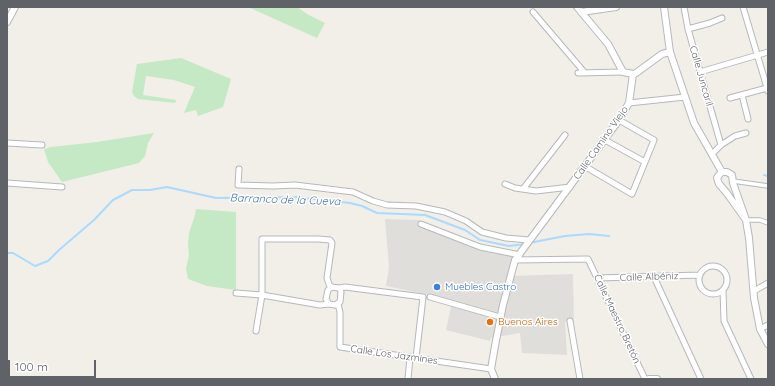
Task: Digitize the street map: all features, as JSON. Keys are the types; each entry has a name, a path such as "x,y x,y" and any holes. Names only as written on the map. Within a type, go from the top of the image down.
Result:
{"street":[{"path":"7,22 15,7"},
{"path":"579,9 616,7"},
{"path":"664,7 670,52 694,123 722,172"},
{"name":"Calle Juncaril","path":"684,7 688,29 721,145"},
{"path":"730,98 767,90 743,7"},
{"path":"579,9 608,44 623,72"},
{"path":"533,12 585,73"},
{"path":"688,29 722,18"},
{"path":"578,73 623,72 633,74 662,54 670,52"},
{"path":"700,72 768,52"},
{"name":"Calle Camino Viejo","path":"516,260 529,240 586,167 619,120 629,102 633,74"},
{"path":"742,95 748,119"},
{"path":"629,102 685,97"},
{"path":"586,167 632,194 654,140 619,120"},
{"path":"712,154 721,145 735,136 746,133"},
{"path":"523,189 565,135"},
{"path":"605,140 645,162"},
{"path":"7,143 42,145"},
{"path":"239,169 238,185 295,185 353,192 373,201 387,205 416,206 445,212 466,221 482,232 506,238 529,240"},
{"path":"722,172 727,172 732,175 746,220 760,329 768,344"},
{"path":"722,172 717,178 718,184 722,187 746,220"},
{"path":"733,182 768,186"},
{"path":"722,187 728,188 733,182"},
{"path":"7,183 62,187"},
{"path":"505,184 515,188 536,191 570,187"},
{"path":"746,220 760,220 768,222"},
{"path":"421,224 480,247 520,255"},
{"path":"256,331 262,295 262,239 330,240 332,243 327,278 330,287 326,298 329,304"},
{"name":"Calle Maestro Bretón","path":"516,260 588,259 645,379"},
{"path":"495,379 491,369 500,317 516,260"},
{"path":"723,290 714,294 706,291 700,284 700,275 706,268 714,266 723,270 727,278 723,290 724,321 751,379"},
{"name":"Calle Albéniz","path":"598,278 700,275"},
{"path":"654,277 701,379"},
{"path":"754,291 768,283"},
{"path":"330,287 344,287 423,297 416,358"},
{"path":"236,293 262,295 318,305 329,304 334,306 338,304 341,294 339,288"},
{"path":"430,297 500,317"},
{"name":"Calle Los Jazmines","path":"338,304 340,312 340,347 491,369"},
{"path":"570,321 580,379"},
{"path":"760,329 768,325"},
{"path":"408,379 410,357"},
{"path":"649,379 657,379"}],"shaded area":[{"path":"385,219 419,220 485,248 516,255 508,276 573,274 574,321 565,322 567,355 522,353 520,333 491,338 490,341 446,330 452,302 425,294 386,286 389,267"}],"green space":[{"path":"248,7 297,7 325,23 317,38"},
{"path":"181,58 231,79 223,107 198,116 196,110 184,113 195,87 174,80 146,76 143,95 176,100 175,103 138,99 134,96 132,92 137,64"},
{"path":"154,133 148,143 145,156 139,163 62,182 48,162 44,149 51,147 97,142"},
{"path":"196,209 236,212 236,290 207,286 188,279 186,269 189,255 189,233"}],"waterway":[{"name":"Barranco de la Cueva","path":"764,175 768,176"},
{"name":"Barranco de la Cueva","path":"7,253 13,253 35,266 48,261 94,220 113,200 132,190 150,190 167,187 216,198 296,197 350,203 362,206 377,213 425,215 465,230 480,240 509,246 525,244"},
{"name":"Barranco de la Cueva","path":"529,243 565,236 589,234 609,236"}],"place":[{"name":"Muebles Castro","path":"437,287"},
{"name":"Buenos Aires","path":"490,322"}]}
